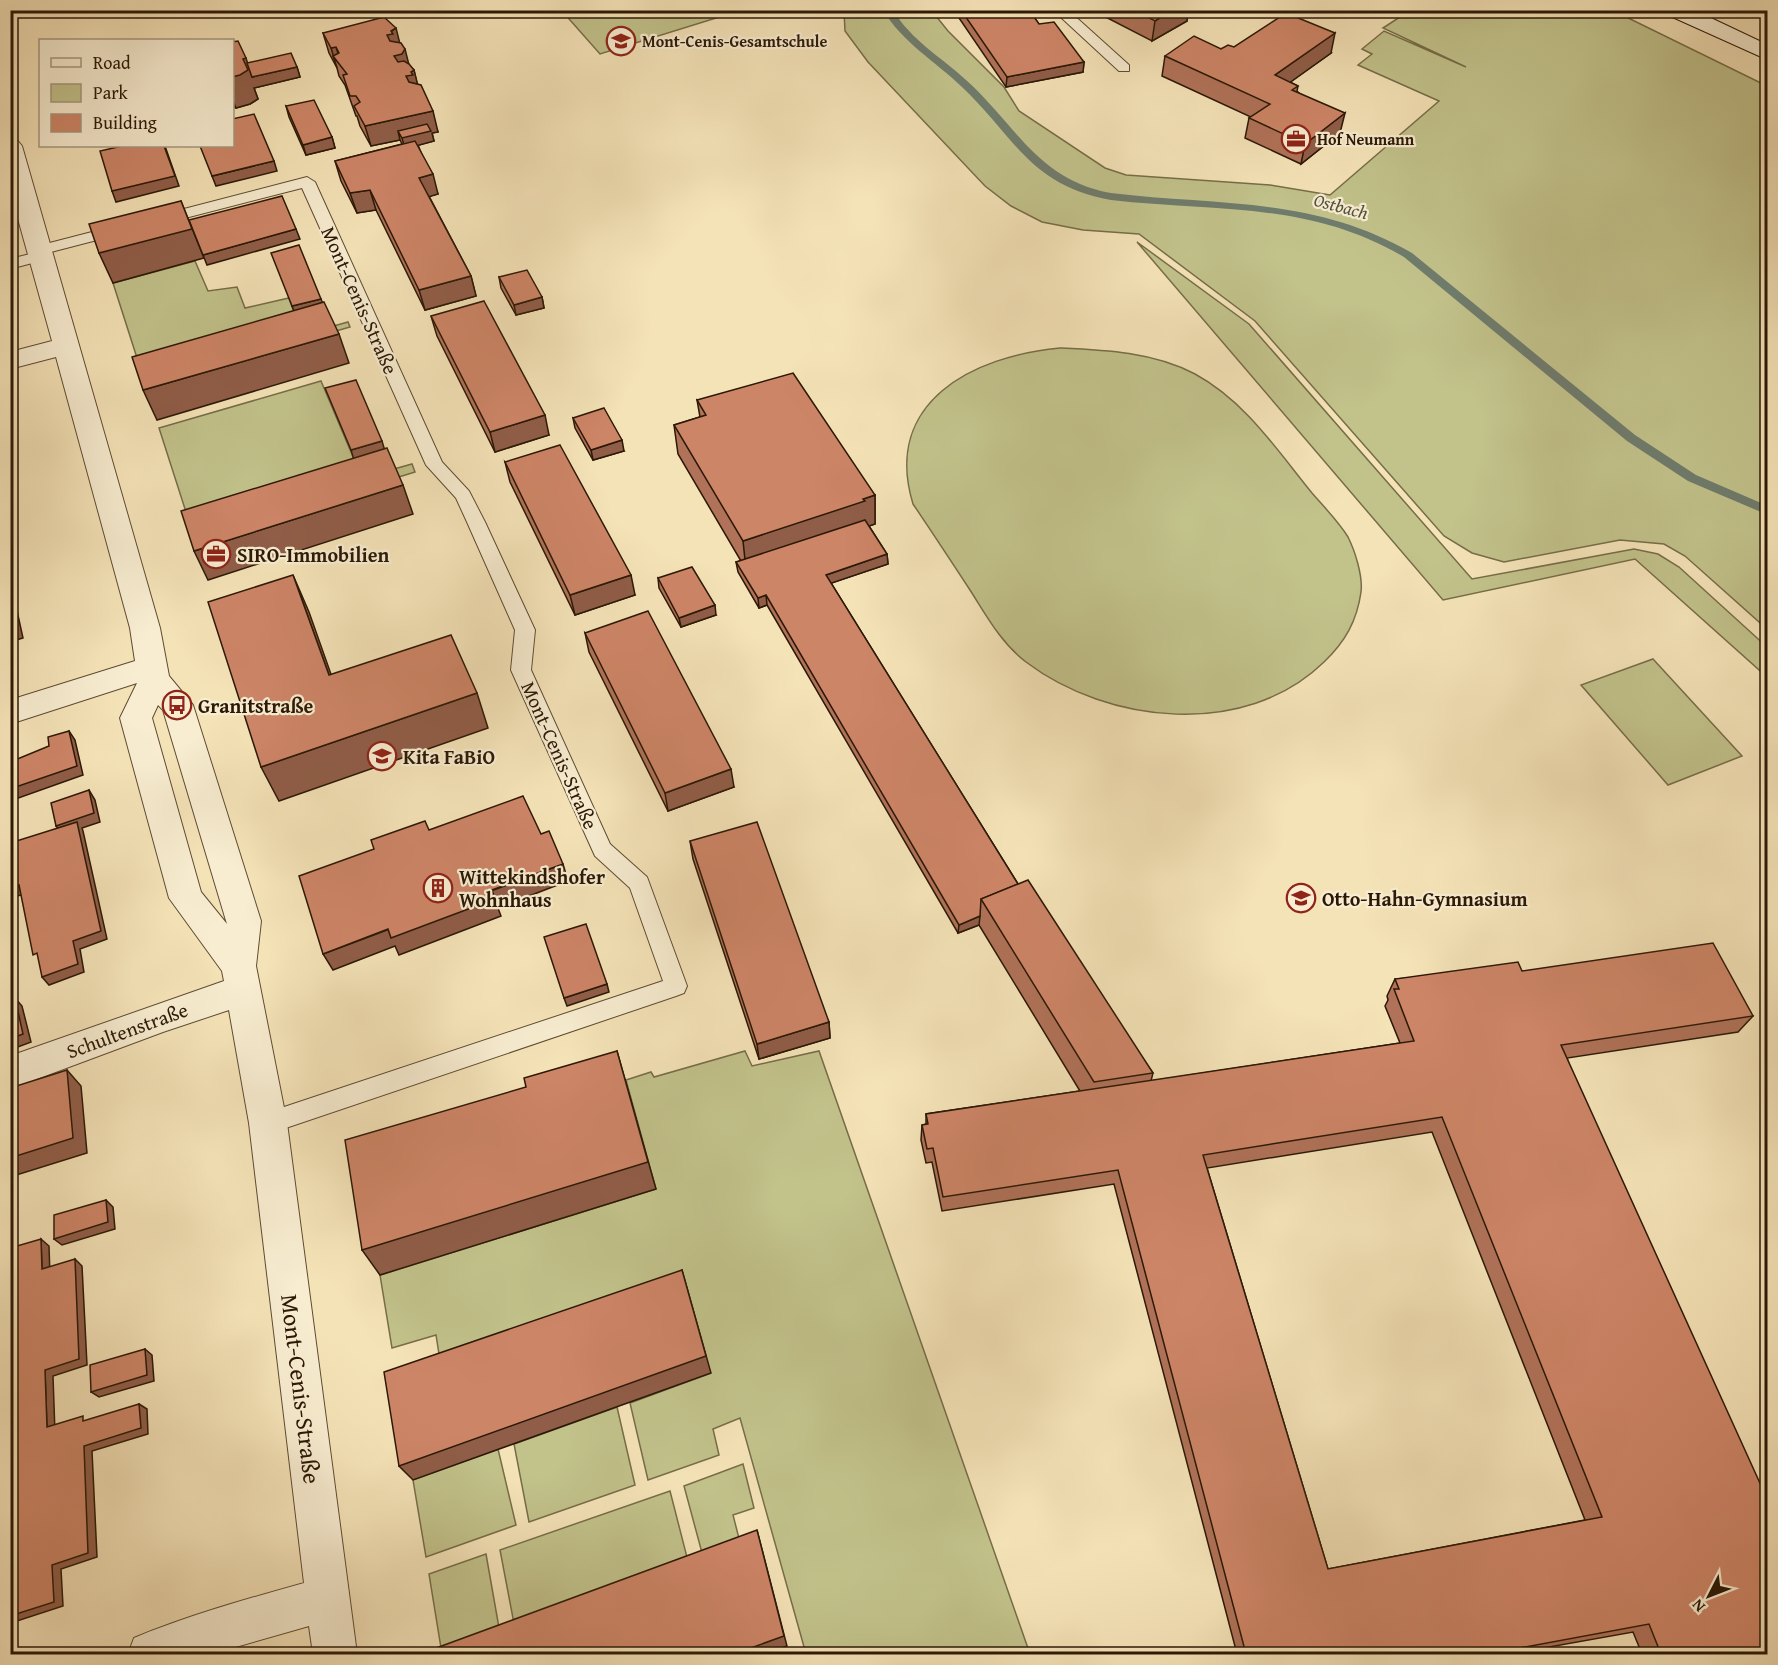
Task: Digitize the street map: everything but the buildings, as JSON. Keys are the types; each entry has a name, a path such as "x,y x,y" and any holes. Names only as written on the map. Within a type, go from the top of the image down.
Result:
{"street":[{"path":"1676,10 1767,54"},
{"path":"1715,10 1767,36"},
{"path":"10,146 145,628 153,674 10,712"},
{"path":"10,361 66,346"},
{"name":"Mont-Cenis-Straße","path":"153,674 136,718 186,898 242,978"},
{"name":"Mont-Cenis-Straße","path":"153,674 177,705 244,921 242,978 268,1123 335,1654"},
{"name":"Schultenstraße","path":"10,1073 161,1017 242,978"},
{"path":"150,1654 232,1625 328,1599"}],"lane":[{"path":"1059,10 1124,68"},
{"name":"Mont-Cenis-Straße","path":"10,264 138,225 307,182 435,465 463,495 481,533 525,630 521,670 602,850 639,883 676,986 268,1123"}],"green space":[{"path":"562,10 742,10 600,54 562,11"},
{"path":"844,11 932,11 948,31 1004,87 1019,111 1105,168 1126,175 1270,185 1330,195 1439,101 1358,65 1372,54 1362,49 1384,31 1466,67 1383,28 1409,11 1614,11 1767,86 1767,629 1685,556 1664,544 1620,540 1504,562 1472,553 1444,536 1255,321 1139,234 1083,230 1042,222 1011,206 985,186 868,62 845,31"},
{"path":"1137,242 1249,324 1472,579 1634,549 1658,554 1679,567 1767,647 1767,677 1635,559 1443,600"},
{"path":"195,261 208,291 237,287 245,308 289,298 302,335 348,322 350,327 146,386 113,283"},
{"path":"1060,348 1111,351 1163,361 1195,374 1213,385 1245,412 1344,531 1353,549 1361,579 1361,592 1353,622 1344,639 1324,662 1292,687 1256,703 1217,712 1176,714 1135,710 1096,699 1059,683 1026,662 995,628 913,504 907,468 911,438 923,412 942,391 967,374 996,361"},
{"path":"321,381 362,478 412,464 415,472 195,540 159,428"},
{"path":"1653,659 1742,756 1668,785 1581,685"},
{"path":"745,1051 752,1066 819,1051 1030,1654 806,1654 740,1418 713,1429 719,1455 648,1480 630,1403 711,1373 442,1373 436,1335 392,1348 380,1275 656,1189 626,1080 651,1072 654,1077"},
{"path":"617,1407 635,1485 529,1522 514,1444"},
{"path":"498,1449 516,1525 426,1557 413,1480"},
{"path":"743,1464 754,1508 733,1515 742,1550 705,1564 684,1486"},
{"path":"670,1491 690,1569 516,1634 500,1550"},
{"path":"486,1554 501,1639 442,1654 429,1574"}],"waterway":[{"name":"Ostbach","path":"888,10 904,32 972,91 1025,151 1062,181 1086,191 1111,196 1290,212 1352,227 1381,239 1408,255 1631,438 1692,478 1768,511"}],"place":[{"name":"Mont-Cenis-Gesamtschule","path":"621,41"},
{"name":"Hof Neumann","path":"1296,139"},
{"name":"SIRO-Immobilien","path":"216,554"},
{"name":"Granitstraße","path":"177,705"},
{"name":"Kita FaBiO","path":"382,756"},
{"name":"Wittekindshofer Wohnhaus","path":"438,888"},
{"name":"Otto-Hahn-Gymnasium","path":"1301,898"}]}
